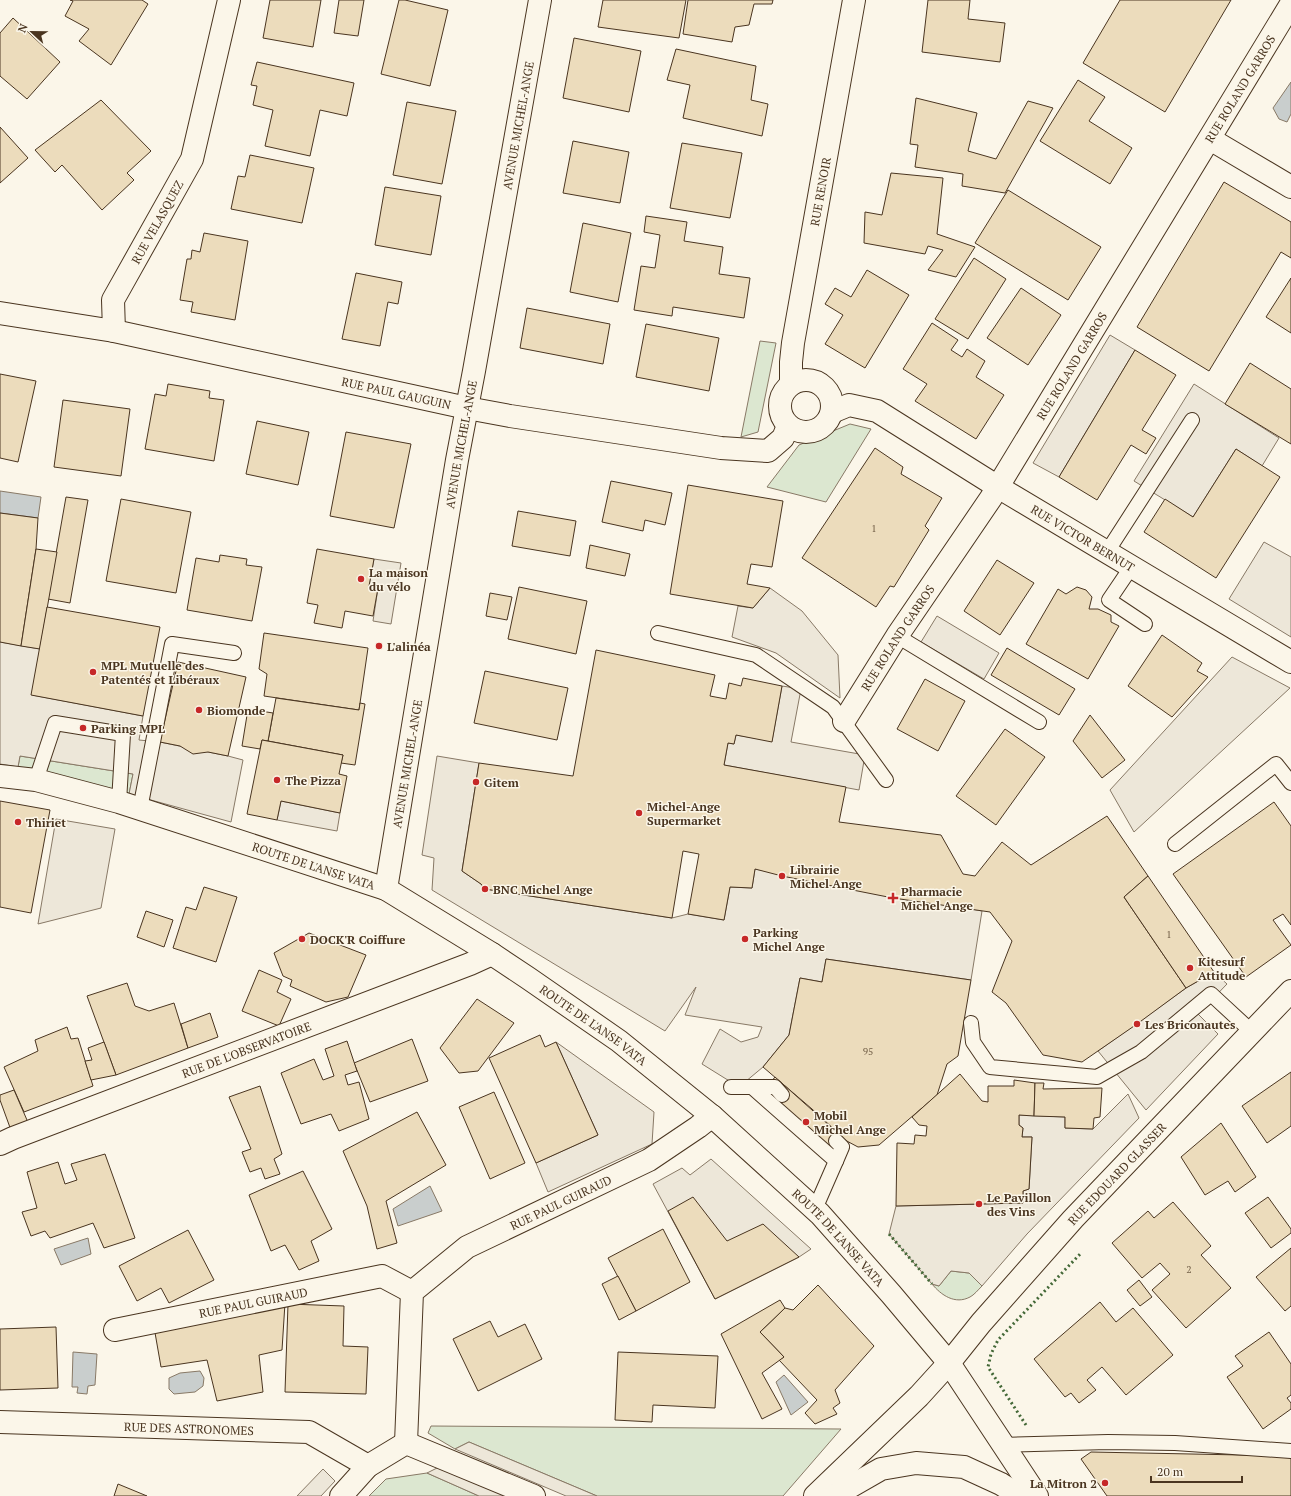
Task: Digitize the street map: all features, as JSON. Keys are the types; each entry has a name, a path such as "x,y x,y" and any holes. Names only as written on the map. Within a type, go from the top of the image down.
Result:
{"street":[{"name":"RUE VELASQUEZ","path":"114,331 113,300 192,159 229,0"},
{"name":"AVENUE MICHEL-ANGE","path":"386,890 456,460 467,408 540,0"},
{"name":"RUE RENOIR","path":"791,384 793,343 854,0"},
{"name":"RUE ROLAND GARROS","path":"844,721 897,636 998,487 1291,4"},
{"path":"1210,139 1291,187"},
{"path":"0,313 114,331"},
{"name":"RUE PAUL GAUGUIN","path":"114,331 467,408 510,416 721,448 768,451 783,438 788,426"},
{"path":"800,380 808,380 817,382 830,394 832,412 825,424 814,432 800,433 788,426 783,420 779,405 781,396 791,384 800,380"},
{"name":"RUE VICTOR BERNUT","path":"832,412 849,406 877,411 998,487 1291,662"},
{"name":"ROUTE DE L'ANSE VATA","path":"0,776 36,780 119,802 386,890 492,954 619,1042 712,1116 815,1209 861,1260 949,1363 1037,1496"},
{"name":"RUE DE L'OBSERVATOIRE","path":"0,1144 470,964 492,954"},
{"name":"RUE EDOUARD GLASSER","path":"815,1496 919,1396 1073,1219 1251,1031 1291,991"},
{"name":"RUE PAUL GUIRAUD","path":"115,1330 382,1276 412,1292 467,1247 649,1160 712,1116"},
{"path":"406,1443 412,1292"},
{"name":"RUE DES ASTRONOMES","path":"0,1422 309,1432 368,1466"},
{"path":"341,1496 368,1466 406,1443"},
{"path":"406,1443 534,1496"},
{"path":"834,1496 880,1469 916,1462 964,1468 1001,1484 1020,1496"}],"lane":[{"path":"1107,552 1192,420"},
{"path":"1132,566 1109,600 1145,624"},
{"path":"658,633 756,655 833,707 886,780"},
{"path":"897,636 1039,722"},
{"path":"140,809 172,644 234,653"},
{"path":"36,780 55,723 123,734 119,802"},
{"path":"1175,844 1276,764 1291,783"},
{"path":"971,1023 973,1042 990,1067 1097,1077 1141,1052 1211,994 1251,1031"},
{"path":"732,1087 775,1087 782,1095"},
{"path":"752,1087 836,1161"},
{"path":"815,1209 842,1147 836,1141"},
{"path":"1002,1445 1108,1442 1175,1443 1291,1451"}],"green space":[{"path":"760,341 776,343 758,432 741,437"},
{"path":"850,424 871,429 826,502 767,487 799,445"},
{"path":"20,756 133,774 129,794 18,767"},
{"path":"951,1271 969,1273 982,1286 970,1297 959,1300 949,1298 932,1284 939,1286"},
{"path":"431,1426 841,1429 783,1496 597,1496 469,1442 455,1449 428,1433"},
{"path":"427,1473 479,1496 369,1496 386,1479"}],"shaded area":[{"path":"1291,82 1291,114 1287,122 1279,119 1273,108"},
{"path":"1110,335 1135,350 1059,477 1033,463"},
{"path":"1194,384 1279,438 1262,466 1236,449 1193,517 1134,481"},
{"path":"0,491 41,497 38,518 0,513"},
{"path":"1264,542 1291,557 1291,637 1229,599"},
{"path":"374,559 401,563 391,624 373,621 378,588 369,586"},
{"path":"770,588 802,611 838,655 840,698 776,653 732,637 738,606 753,608"},
{"path":"937,616 999,653 984,679 921,642"},
{"path":"0,642 40,649 32,695 143,716 139,740 160,742 243,760 231,822 129,794 133,774 20,756 18,767 0,764"},
{"path":"1232,657 1290,688 1134,832 1110,790"},
{"path":"782,686 801,689 791,742 865,755 859,790 724,765 728,743 734,744 736,735 772,741"},
{"name":"Parking Michel Ange","path":"437,756 479,763 462,871 481,884 485,889 672,918 688,914 724,920 730,887 752,888 755,869 982,911 971,980 826,959 822,982 800,978 789,1035 763,1067 739,1087 702,1064 720,1029 741,1042 758,1037 762,1027 685,1015 696,987 665,1031 432,890 434,858 422,855"},
{"path":"281,801 340,813 337,831 277,820"},
{"path":"56,819 115,829 101,908 38,924"},
{"path":"1214,972 1227,984 1198,1014 1218,1034 1146,1110 1098,1051 1186,988"},
{"path":"556,1042 654,1112 652,1144 548,1192 536,1163 598,1135"},
{"path":"1128,1094 1139,1118 1027,1234 982,1286 969,1273 951,1271 939,1286 932,1284 889,1234 896,1206 1023,1203 1023,1191 1029,1189 1032,1137 1022,1137 1023,1128 1019,1125 1019,1115 1065,1117 1065,1128 1093,1129"},
{"path":"711,1159 811,1249 799,1257 715,1299 653,1184 682,1168 690,1175"},
{"path":"430,1186 442,1211 398,1226 393,1209"},
{"path":"88,1238 91,1254 61,1265 54,1249"},
{"path":"73,1352 97,1354 95,1385 88,1386 87,1394 77,1393 78,1387 72,1387"},
{"path":"200,1371 204,1378 203,1386 195,1392 174,1394 169,1389 169,1378 180,1373"},
{"path":"784,1375 808,1402 791,1415 776,1382"},
{"path":"469,1442 597,1496 566,1496 455,1449"},
{"path":"441,1466 510,1496 479,1496 427,1473"},
{"path":"323,1469 335,1481 321,1496 297,1496"}],"building":[{"path":"70,0 142,0 148,4 111,65 79,41 89,29 65,16 73,1"},
{"path":"270,0 321,0 313,47 263,38"},
{"path":"339,0 364,0 358,36 334,33"},
{"path":"399,0 448,10 430,86 381,74"},
{"path":"603,0 686,0 679,38 598,27"},
{"path":"688,0 773,0 772,4 754,4 749,25 735,27 732,42 683,34"},
{"path":"928,0 970,0 968,19 1005,23 1000,62 922,52"},
{"path":"1120,0 1231,0 1165,112 1083,63"},
{"path":"13,18 60,62 27,99 0,76 0,33"},
{"path":"574,38 641,51 629,112 563,98"},
{"path":"676,49 756,66 751,100 768,104 762,136 683,118 690,85 667,80"},
{"path":"257,62 354,83 347,116 320,110 310,156 265,146 273,110 253,105 257,86 251,85"},
{"path":"1078,80 1105,97 1089,121 1132,148 1110,184 1040,141"},
{"path":"916,98 977,113 968,151 996,159 1028,101 1053,108 1005,193 962,186 963,174 915,167 918,145 910,144"},
{"path":"101,100 151,151 127,173 134,180 102,210 62,165 55,172 35,150"},
{"path":"407,102 456,111 442,184 393,175"},
{"path":"0,127 28,158 0,183"},
{"path":"573,141 629,152 620,203 563,193"},
{"path":"682,143 742,153 730,218 670,208"},
{"path":"250,155 314,168 302,223 231,209 238,176 245,177"},
{"path":"891,173 943,178 937,234 975,247 956,277 928,270 943,250 928,246 925,254 864,243 865,212 882,215"},
{"path":"1224,182 1291,222 1291,258 1281,252 1209,371 1137,327"},
{"path":"385,187 441,196 431,255 375,245"},
{"path":"1008,190 1101,247 1068,300 975,243"},
{"path":"646,216 687,222 684,241 723,247 719,274 750,278 744,318 673,307 672,316 634,310 641,266 655,268 660,235 644,232"},
{"path":"583,223 631,233 618,302 570,292"},
{"path":"204,233 248,241 235,320 191,312 193,302 180,300 187,259 191,259 192,250 200,252"},
{"path":"974,258 1006,279 968,339 935,319"},
{"path":"867,270 909,295 865,368 825,344 843,315 825,304 835,288 851,297"},
{"path":"356,273 402,282 398,304 388,302 380,346 342,339"},
{"path":"1291,278 1291,333 1266,317"},
{"path":"1021,288 1061,315 1028,365 987,338"},
{"path":"527,308 610,324 603,364 520,348"},
{"path":"932,323 958,340 951,350 962,357 967,349 985,361 976,377 1004,395 976,439 915,401 927,384 903,369"},
{"path":"646,324 719,338 709,391 636,377"},
{"path":"1135,350 1176,375 1142,430 1156,438 1146,454 1131,445 1097,500 1059,477"},
{"path":"1250,363 1291,389 1291,444 1225,404"},
{"path":"0,374 36,381 18,462 0,458"},
{"path":"168,384 210,391 209,398 224,400 214,461 145,449 155,394 166,396"},
{"path":"63,400 130,409 121,476 54,467"},
{"path":"257,421 309,432 298,485 246,474"},
{"path":"346,432 411,444 394,528 330,516"},
{"path":"875,448 903,467 901,474 942,498 925,526 929,530 894,587 890,586 876,607 802,558"},
{"path":"1236,449 1280,477 1216,578 1144,532 1165,499 1193,517"},
{"path":"611,481 672,493 665,525 645,520 643,531 602,522"},
{"path":"688,485 783,501 772,567 751,564 747,584 770,588 753,608 670,594"},
{"path":"66,497 88,500 70,603 48,599"},
{"path":"121,499 191,512 176,593 106,581"},
{"path":"518,511 576,521 570,556 512,546"},
{"path":"0,513 38,518 36,549 21,646 0,642"},
{"path":"590,545 630,554 625,576 586,568"},
{"path":"36,549 57,552 40,649 21,646"},
{"path":"317,549 374,559 369,586 378,588 373,616 345,611 342,628 314,623 318,605 307,603"},
{"path":"220,555 247,559 246,565 262,567 252,621 187,610 196,558 219,562"},
{"path":"997,560 1034,583 1000,635 964,611"},
{"path":"519,587 587,601 576,654 508,639"},
{"path":"1077,587 1086,590 1092,597 1089,609 1098,609 1111,615 1111,622 1119,626 1088,679 1026,644 1058,589 1066,594"},
{"path":"490,593 512,597 507,620 486,616"},
{"name":"MPL Mutuelle des Patentés et Libéraux","path":"47,607 160,627 143,716 31,695"},
{"path":"264,633 368,648 359,710 264,696 267,674 259,669"},
{"path":"1162,635 1202,663 1197,671 1208,677 1172,717 1128,686"},
{"path":"1007,648 1075,689 1059,715 991,675"},
{"path":"596,650 715,675 710,696 726,699 729,683 741,686 743,678 782,686 772,742 736,735 734,744 728,743 724,765 846,787 839,822 941,835 963,874 975,876 1002,842 1031,865 1107,816 1148,876 1124,897 1186,988 1082,1062 1043,1055 1006,1003 992,992 1012,941 990,912 893,898 782,876 755,869 752,888 730,887 724,920 688,914 699,854 683,851 672,918 485,889 481,884 462,871 479,763 573,776"},
{"path":"178,662 246,677 228,756 208,752 193,754 180,746 160,742"},
{"path":"485,671 568,688 557,740 474,723"},
{"path":"925,679 965,701 938,751 897,729"},
{"path":"276,698 359,710 360,703 365,704 355,765 341,763 343,755 268,741"},
{"path":"248,709 273,713 268,741 262,740 260,749 242,746"},
{"path":"1090,715 1125,760 1102,778 1073,741"},
{"path":"1005,729 1045,757 996,825 956,796"},
{"path":"262,740 343,755 339,774 347,776 340,813 281,801 277,820 247,814"},
{"path":"0,801 50,810 31,913 0,907"},
{"path":"1274,802 1291,826 1291,925 1283,914 1273,920 1291,945 1246,977 1173,874"},
{"path":"1148,876 1214,972 1186,988 1124,897"},
{"path":"204,887 237,897 216,962 173,948 186,907 196,910"},
{"path":"146,911 173,920 164,947 137,937"},
{"path":"309,933 366,955 348,997 326,1002 290,986 292,980 283,976 274,953"},
{"name":"Parking Michel Ange","path":"826,959 971,980 958,1056 947,1064 937,1095 879,1145 858,1147 843,1139 812,1109 763,1067 789,1035 800,978 822,982"},
{"path":"259,970 282,980 277,992 291,999 279,1026 242,1011"},
{"path":"127,983 135,1006 149,1011 174,1003 188,1048 116,1075 87,996"},
{"path":"477,999 514,1023 478,1071 459,1073 440,1048"},
{"path":"210,1013 218,1037 188,1048 181,1024"},
{"path":"67,1027 71,1039 78,1038 93,1086 24,1112 4,1067 38,1051 35,1040"},
{"path":"540,1035 545,1047 556,1042 598,1135 536,1163 489,1058"},
{"path":"412,1039 428,1081 370,1102 354,1063"},
{"path":"347,1041 357,1071 345,1075 348,1085 359,1082 369,1119 339,1131 331,1114 301,1124 281,1073 314,1059 323,1080 334,1076 325,1049"},
{"path":"104,1042 116,1075 91,1080 85,1061 92,1060 88,1048"},
{"path":"1291,1072 1291,1126 1267,1143 1242,1106"},
{"path":"960,1074 982,1101 988,1102 988,1086 1014,1086 1014,1080 1035,1083 1034,1116 1019,1115 1019,1125 1023,1128 1022,1137 1032,1137 1029,1189 1023,1191 1023,1203 896,1206 897,1143 914,1144 915,1135 926,1136 927,1126 919,1125 912,1117"},
{"name":"Mobil Michel Ange","path":"775,1077 840,1135 822,1154 758,1098"},
{"path":"1035,1083 1044,1083 1043,1089 1102,1088 1100,1117 1094,1118 1093,1129 1065,1128 1065,1117 1034,1116"},
{"path":"260,1086 282,1154 274,1159 280,1174 265,1179 261,1168 250,1172 242,1152 251,1149 229,1097"},
{"path":"14,1090 30,1127 12,1133 0,1100 0,1095"},
{"path":"494,1092 525,1163 490,1179 459,1107"},
{"path":"417,1112 446,1165 386,1201 397,1243 377,1249 367,1206 343,1151"},
{"path":"1221,1123 1256,1177 1235,1192 1228,1181 1205,1195 1181,1157"},
{"path":"105,1154 135,1238 104,1248 93,1223 50,1238 45,1231 31,1236 22,1212 37,1208 27,1172 58,1162 65,1184 77,1180 71,1164"},
{"path":"303,1171 332,1229 311,1241 319,1261 299,1270 285,1245 271,1251 249,1195"},
{"path":"693,1197 727,1241 763,1224 799,1257 715,1299 668,1211"},
{"path":"1268,1197 1291,1229 1291,1233 1271,1248 1245,1213"},
{"path":"1173,1202 1211,1246 1201,1255 1231,1288 1186,1328 1152,1290 1170,1274 1160,1263 1142,1278 1112,1243 1148,1211 1154,1218"},
{"path":"663,1229 690,1282 636,1311 608,1258"},
{"path":"188,1230 214,1280 169,1303 161,1288 137,1301 119,1266"},
{"path":"1291,1248 1291,1306 1285,1311 1256,1277"},
{"path":"618,1276 636,1311 619,1320 602,1284"},
{"path":"1139,1280 1152,1297 1140,1306 1127,1290"},
{"path":"818,1285 874,1346 835,1390 840,1403 833,1408 837,1414 815,1424 805,1413 817,1400 779,1360 784,1357 760,1332 785,1308 793,1310"},
{"path":"780,1300 785,1308 760,1332 784,1357 762,1373 782,1409 762,1419 721,1334"},
{"path":"1100,1302 1116,1322 1133,1308 1173,1355 1126,1395 1102,1367 1087,1380 1096,1390 1079,1403 1071,1393 1065,1397 1034,1359"},
{"path":"285,1303 282,1350 259,1355 263,1392 217,1401 207,1360 161,1367 154,1327"},
{"path":"288,1304 344,1306 343,1346 368,1347 366,1394 285,1392"},
{"path":"490,1321 498,1337 525,1324 542,1359 478,1391 453,1339"},
{"path":"56,1327 58,1388 0,1390 0,1329"},
{"path":"1269,1332 1291,1364 1291,1395 1287,1398 1291,1403 1291,1409 1263,1429 1227,1377 1243,1366 1235,1356"},
{"path":"618,1352 718,1356 715,1408 653,1405 652,1422 615,1420"},
{"path":"1091,1452 1291,1456 1291,1496 1107,1496 1081,1459"},
{"path":"118,1484 147,1496 114,1496"}],"hedge":[{"path":"889,1234 932,1284"},
{"path":"1026,1425 988,1367 991,1354 998,1340 1082,1252"}],"place":[{"name":"La maison du vélo","path":"361,579"},
{"name":"L'alinéa","path":"379,646"},
{"name":"MPL Mutuelle des Patentés et Libéraux","path":"93,672"},
{"name":"Biomonde","path":"199,710"},
{"name":"Parking MPL","path":"83,728"},
{"name":"The Pizza","path":"277,780"},
{"name":"Gitem","path":"476,782"},
{"name":"Michel-Ange Supermarket","path":"639,813"},
{"name":"Thiriet","path":"18,822"},
{"name":"Librairie Michel Ange","path":"782,876"},
{"name":"BNC Michel Ange","path":"485,889"},
{"name":"Pharmacie Michel Ange","path":"893,898"},
{"name":"DOCK'R Coiffure","path":"302,939"},
{"name":"Parking Michel Ange","path":"745,939"},
{"name":"Kitesurf Attitude","path":"1190,968"},
{"name":"Les Briconautes","path":"1137,1024"},
{"name":"Mobil Michel Ange","path":"806,1122"},
{"name":"Le Pavillon des Vins","path":"979,1204"},
{"name":"La Mitron 2","path":"1105,1483"}]}
